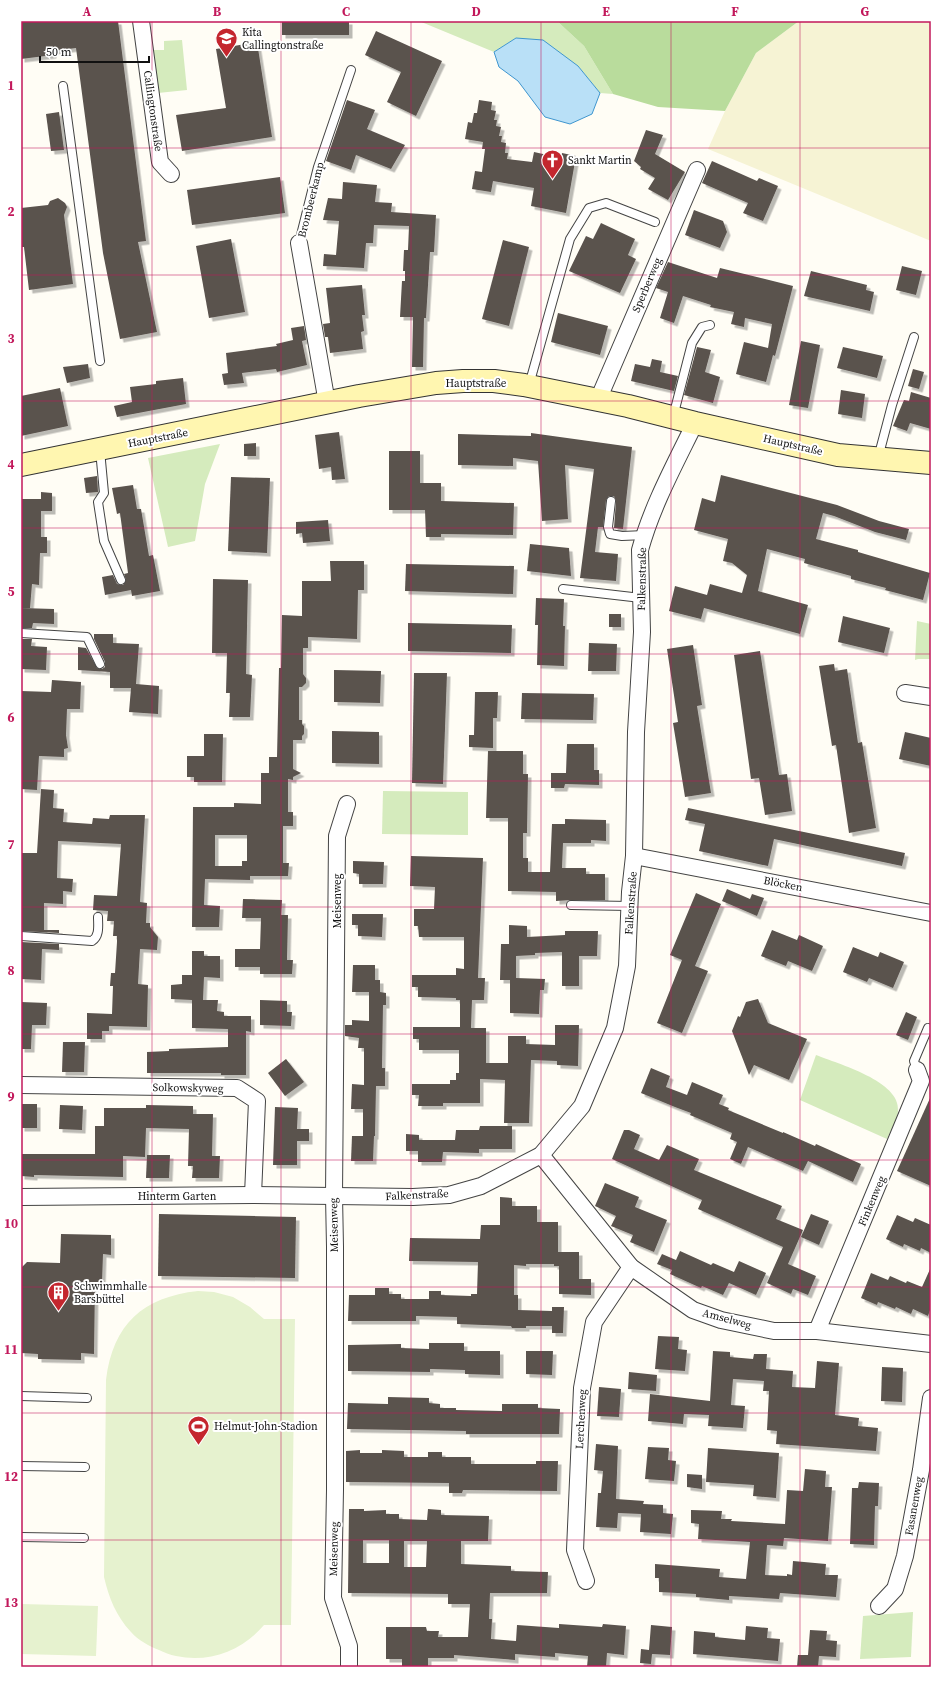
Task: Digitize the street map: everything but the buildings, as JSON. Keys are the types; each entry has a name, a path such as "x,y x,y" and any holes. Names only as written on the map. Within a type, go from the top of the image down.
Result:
{"street":[{"name":"Callingtonstraße","path":"141,21 160,162 170,174"},
{"name":"Sperberweg","path":"598,400 697,170"},
{"name":"Brombeerkamp","path":"299,244 328,403"},
{"name":"Hauptstraße","path":"21,465 328,403 436,383 463,381 494,381 529,386 628,406 695,423 838,455 931,463"},
{"name":"Falkenstraße","path":"334,1196 413,1197 449,1195 481,1186 540,1155 582,1106 615,1028 627,966 634,856 636,732 642,632 640,550 665,487 695,423"},
{"path":"905,693 931,697"},
{"name":"Meisenweg","path":"348,804 337,836 334,1196 335,1495 333,1598 349,1646 349,1667"},
{"name":"Blöcken","path":"634,856 931,913"},
{"name":"Finkenweg","path":"817,1331 921,1080 917,1070"},
{"name":"Solkowskyweg","path":"21,1085 237,1088 257,1101 253,1195"},
{"name":"Amselweg","path":"540,1155 631,1267 693,1310 714,1317 774,1331 817,1331 931,1344"},
{"name":"Hinterm Garten","path":"21,1197 253,1195 334,1196"},
{"name":"Lerchenweg","path":"586,1581 575,1550 582,1388 594,1322 631,1267"},
{"name":"Fasanenweg","path":"879,1606 895,1589 905,1556 931,1398"}],"lane":[{"name":"Brombeerkamp","path":"299,244 318,167 351,70"},
{"path":"63,86 100,361"},
{"path":"529,386 570,239 589,208 606,203 655,222"},
{"path":"672,417 692,343 702,327 710,325"},
{"path":"878,459 892,405 914,337"},
{"path":"100,449 104,493 98,502 104,541 122,580"},
{"path":"611,501 608,527 610,534 622,536 645,535"},
{"path":"563,589 641,598"},
{"path":"21,632 88,637 100,664"},
{"path":"571,905 630,906"},
{"path":"21,936 92,941 96,939 98,935 98,917"},
{"path":"917,1070 914,1061 928,1028"},
{"path":"21,1396 87,1398"},
{"path":"21,1466 85,1466"},
{"path":"21,1537 84,1538"}],"shaded area":[{"path":"799,21 931,21 931,241 708,149 725,111 756,53"}],"green space":[{"path":"419,21 557,21 584,46 613,94 600,93 578,66 516,38 494,52"},
{"path":"557,21 799,21 756,53 725,111 658,107 613,94 584,46"},
{"path":"182,40 187,90 158,93 152,50 164,50 164,41"},
{"path":"220,444 205,484 195,541 168,547 148,458"},
{"path":"917,621 931,624 931,659 915,660"},
{"path":"383,791 468,792 468,835 382,834"},
{"path":"816,1055 866,1075 879,1082 890,1091 896,1100 898,1114 887,1139 800,1100"},
{"name":"Helmut-John-Stadion","path":"198,1291 214,1292 233,1297 250,1307 264,1319 295,1319 291,1625 264,1625 246,1642 224,1653 201,1658 188,1658 165,1653 148,1645 134,1635 117,1613 106,1585 104,1577 106,1380 110,1360 116,1343 124,1329 134,1317 147,1307 161,1300 179,1294"},
{"path":"21,1604 98,1606 96,1656 21,1654"},
{"path":"913,1612 911,1657 860,1659 863,1616"}],"water":[{"path":"516,38 543,40 578,66 600,93 592,114 570,124 545,117 518,81 499,67 494,52"}],"place":[{"name":"Kita Callingtonstraße","path":"227,58"},
{"name":"Sankt Martin","path":"552,180"},
{"name":"Schwimmhalle Barsbüttel","path":"58,1312"},
{"name":"Helmut-John-Stadion","path":"199,1446"}]}
